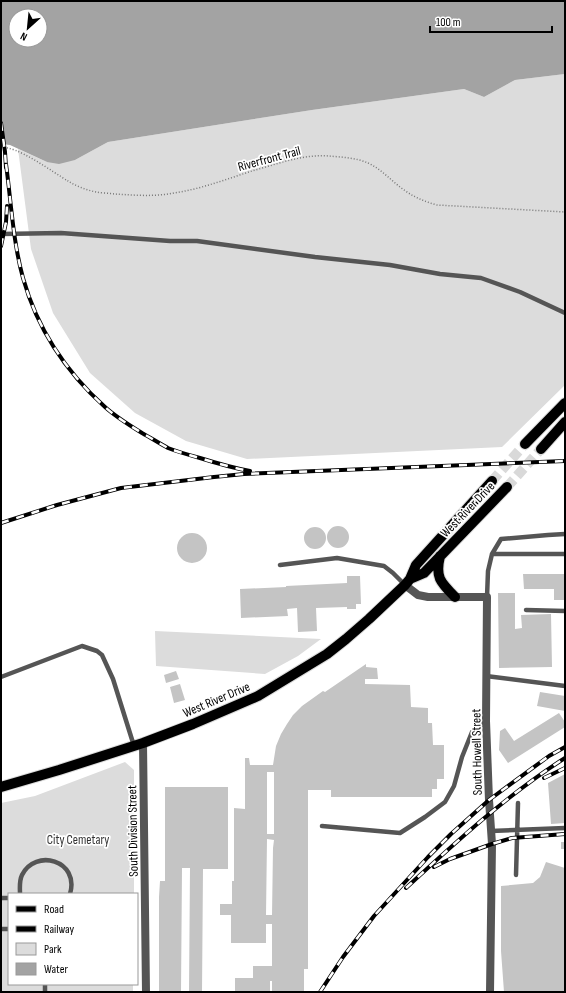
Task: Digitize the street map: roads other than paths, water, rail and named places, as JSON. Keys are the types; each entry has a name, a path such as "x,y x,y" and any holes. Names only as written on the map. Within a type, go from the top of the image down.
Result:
{"main road":[{"path":"525,444 565,403"},
{"path":"541,449 565,422"},
{"name":"West River Drive","path":"1,788 139,744 193,724 258,696 327,654 369,620 407,582 416,565 492,481"},
{"name":"West River Drive","path":"407,582 424,573 507,487"},
{"path":"440,556 438,567 440,578 443,585 455,597"}],"street":[{"path":"407,582 418,595 428,597 487,597"},
{"name":"South Howell Street","path":"487,597 486,721 491,831 490,992"},
{"name":"South Division Street","path":"139,744 146,992"}],"lane":[{"path":"1,234 61,233 170,241 197,241 315,257 390,265 440,274 481,278 520,292 565,313"},
{"path":"487,597 488,571 492,554 501,539 565,534"},
{"path":"492,554 565,554"},
{"path":"280,565 336,558 384,566 407,582"},
{"path":"526,610 565,610"},
{"path":"1,677 82,646 96,651 102,655 139,744"},
{"path":"486,676 565,686"},
{"path":"322,826 400,833 413,825 445,802 454,786 462,757 472,732 486,721"},
{"path":"516,875 518,803"},
{"path":"491,831 565,828"},
{"path":"20,893 19,884 21,876 26,869 32,864 50,860 59,863 66,868 70,876 70,893"}],"water":[{"path":"1,1 565,1 565,74 515,80 484,97 464,89 312,110 108,142 75,160 59,164 47,162 10,145 1,144"}],"tunnel":[{"path":"492,481 525,444"},
{"path":"507,487 541,449"}],"railway":[{"path":"1,123 6,168"},
{"path":"6,164 15,236 23,278 36,314 45,332 66,364 105,407 118,418 142,433 176,451 250,471"},
{"path":"1,246 6,222 7,206"},
{"path":"1,523 57,505 121,488 214,477 244,474 565,461"},
{"path":"320,992 343,957 374,916 428,857 489,800 549,756 565,747"},
{"path":"406,888 463,836 503,803 523,787 565,758"},
{"path":"544,778 565,768"},
{"path":"434,867 450,859 512,838 565,834"}],"park label":[{"name":"City Cemetary","path":"78,839"}]}
